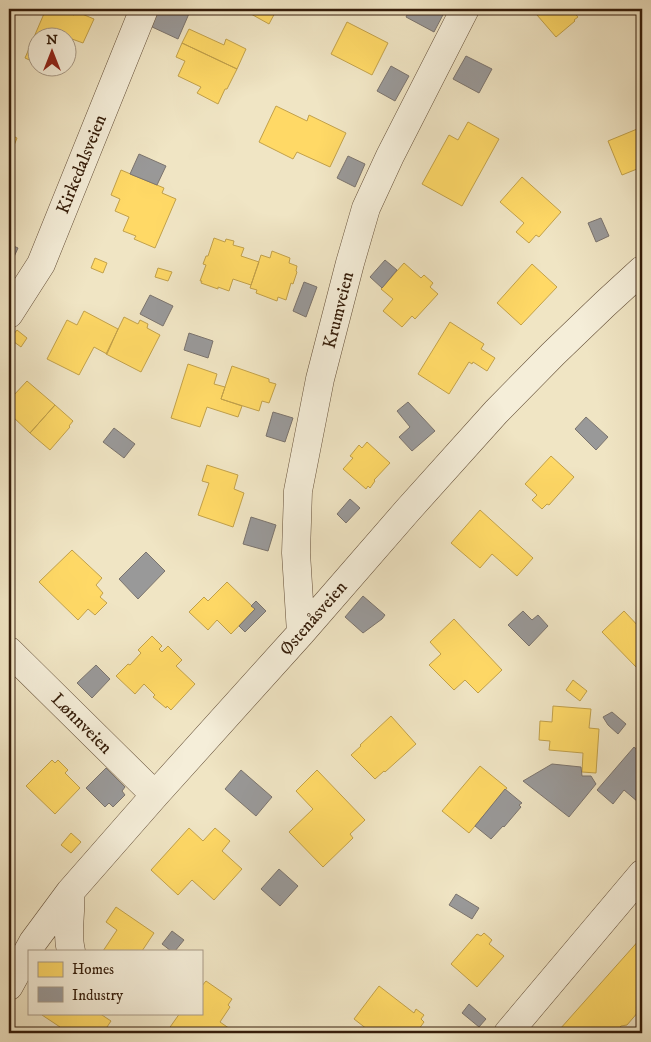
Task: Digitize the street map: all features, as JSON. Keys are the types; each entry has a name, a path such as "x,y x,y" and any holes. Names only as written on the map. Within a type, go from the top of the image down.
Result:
{"street":[{"name":"Kirkedalsveien","path":"9,314 41,264 144,9"},
{"name":"Krumveien","path":"301,633 296,553 298,491 320,379 350,263 366,208 390,156 465,9"},
{"name":"Østenåsveien","path":"29,950 70,892 496,412 559,348 642,270"},
{"name":"Lønnveien","path":"9,652 155,796"},
{"path":"508,1033 642,874"},
{"path":"70,892 69,926 71,950"},
{"name":"Østenåsveien","path":"9,986 28,953"}],"building: Homes":[{"path":"46,9 59,9 74,15 75,11 94,19 83,43 78,41 78,28 38,28"},
{"path":"242,9 277,9 269,24"},
{"path":"544,9 571,9 578,17 556,37 537,15"},
{"path":"347,22 388,43 372,75 331,54"},
{"path":"189,29 224,45 226,39 246,49 237,69 182,43"},
{"path":"182,43 237,69 218,104 197,93 201,87 178,76 185,61 176,57"},
{"path":"276,106 307,121 309,115 346,133 330,167 297,152 293,159 259,142"},
{"path":"468,122 499,139 462,206 422,184 449,135 458,140"},
{"path":"642,127 642,167 622,175 608,141"},
{"path":"9,134 17,138 9,158"},
{"path":"121,170 164,188 162,193 176,199 155,248 134,239 136,236 123,231 129,217 115,211 120,199 111,195"},
{"path":"522,177 561,212 539,237 536,235 529,243 516,232 524,223 500,202"},
{"path":"214,238 225,242 226,239 234,241 233,245 244,248 241,256 259,262 251,285 233,279 229,291 201,283 206,265 203,264"},
{"path":"272,251 290,258 289,263 297,266 297,272 293,284 291,283 286,300 278,297 277,301 256,293 257,290 250,288 261,255 270,258"},
{"path":"95,258 107,263 103,273 91,268"},
{"path":"404,263 421,278 424,275 433,283 430,287 438,294 415,319 412,316 402,327 383,311 393,299 381,289"},
{"path":"532,264 557,287 521,325 497,303"},
{"path":"158,268 172,272 168,281 155,277"},
{"path":"84,311 118,329 107,354 94,347 79,375 47,359 67,320 77,325"},
{"path":"124,317 138,324 140,320 148,324 147,328 160,335 141,372 106,354"},
{"path":"450,322 484,344 481,349 495,358 487,371 473,362 472,364 469,362 449,394 418,374"},
{"path":"17,330 27,338 21,347 10,339"},
{"path":"188,364 217,374 214,384 225,387 221,399 242,406 238,417 207,407 200,427 171,418"},
{"path":"232,366 269,379 269,382 276,384 269,403 262,401 259,411 221,399"},
{"path":"27,381 55,405 30,433 9,411 10,393 13,396"},
{"path":"55,405 73,421 50,450 30,433"},
{"path":"367,442 390,463 374,480 370,488 368,486 366,489 343,469 353,458 350,456 359,445 362,448"},
{"path":"551,456 574,477 549,505 547,504 542,509 532,500 537,495 525,484"},
{"path":"207,465 238,475 234,489 244,493 233,527 198,515 209,483 202,481"},
{"path":"480,510 533,558 517,576 492,554 480,568 451,543"},
{"path":"72,550 102,578 96,585 103,593 100,597 107,603 95,615 88,609 78,620 39,582"},
{"path":"227,582 255,609 231,634 217,620 208,630 189,612 204,597 208,601"},
{"path":"624,611 642,630 642,664 637,668 602,632"},
{"path":"454,619 502,670 478,693 465,680 454,690 429,665 441,654 430,642"},
{"path":"152,636 162,646 159,649 162,652 168,646 182,660 176,666 195,684 171,710 153,697 155,695 144,684 135,694 116,676 141,653 138,650"},
{"path":"573,680 587,691 580,701 566,690"},
{"path":"553,706 591,709 589,728 599,729 596,773 582,772 583,753 549,750 550,741 539,740 540,721 552,722"},
{"path":"391,716 416,744 375,779 351,755"},
{"path":"52,760 55,763 58,760 68,770 65,773 80,788 55,814 26,786"},
{"path":"480,766 507,788 469,833 442,811"},
{"path":"317,770 365,820 350,834 353,838 323,867 289,832 313,809 296,791"},
{"path":"189,828 203,841 215,828 230,841 222,851 242,869 214,900 192,880 178,895 151,870"},
{"path":"71,833 81,842 71,853 61,845"},
{"path":"116,907 154,933 143,950 104,950 117,930 106,922"},
{"path":"484,933 492,940 489,944 504,956 477,987 451,964 477,934 481,936"},
{"path":"641,938 642,1001 636,1008 639,1011 627,1025 621,1026 614,1033 559,1033 560,1029"},
{"path":"206,981 232,999 228,1005 230,1007 220,1022 233,1031 231,1033 172,1033 168,1030 179,1014 202,1014 202,986"},
{"path":"379,986 414,1013 416,1009 424,1015 421,1019 424,1022 416,1033 372,1033 354,1019"},
{"path":"100,1014 111,1021 103,1033 55,1033 60,1027 42,1015"}],"building: Industry":[{"path":"158,9 191,9 178,39 150,26"},
{"path":"410,9 446,9 434,32 406,17"},
{"path":"466,56 492,69 479,93 453,79"},
{"path":"391,66 409,76 395,101 377,91"},
{"path":"139,154 166,166 157,185 130,174"},
{"path":"348,156 365,164 355,187 337,178"},
{"path":"601,218 609,236 596,242 588,223"},
{"path":"9,244 18,248 9,268"},
{"path":"385,260 397,270 382,288 370,277"},
{"path":"304,282 317,287 306,317 293,311"},
{"path":"150,295 173,306 163,326 140,314"},
{"path":"189,333 213,341 208,358 184,350"},
{"path":"408,402 435,431 412,451 399,437 410,427 397,411"},
{"path":"273,412 293,418 285,442 266,436"},
{"path":"586,417 608,437 596,450 575,429"},
{"path":"114,428 135,444 124,458 103,442"},
{"path":"350,499 360,508 346,523 337,514"},
{"path":"251,517 276,525 268,551 243,544"},
{"path":"146,552 165,571 138,599 119,579"},
{"path":"363,596 385,615 363,633 345,617"},
{"path":"256,601 266,611 245,632 239,626 255,609 251,606"},
{"path":"523,611 532,620 538,615 548,626 529,646 508,625"},
{"path":"96,665 110,679 92,698 77,683"},
{"path":"612,712 626,724 618,734 608,725 603,717"},
{"path":"634,747 642,754 642,802 638,802 624,790 613,804 597,790"},
{"path":"552,764 581,767 582,776 591,776 596,784 569,817 523,781"},
{"path":"106,768 125,787 122,791 125,795 113,807 109,803 105,807 86,788"},
{"path":"241,770 272,797 256,816 225,789"},
{"path":"505,789 522,803 519,805 521,807 491,839 475,826"},
{"path":"279,869 298,886 280,906 261,889"},
{"path":"456,894 479,908 472,919 449,905"},
{"path":"172,931 184,940 176,950 170,950 162,944"},
{"path":"469,1004 486,1019 479,1027 462,1013"}]}
